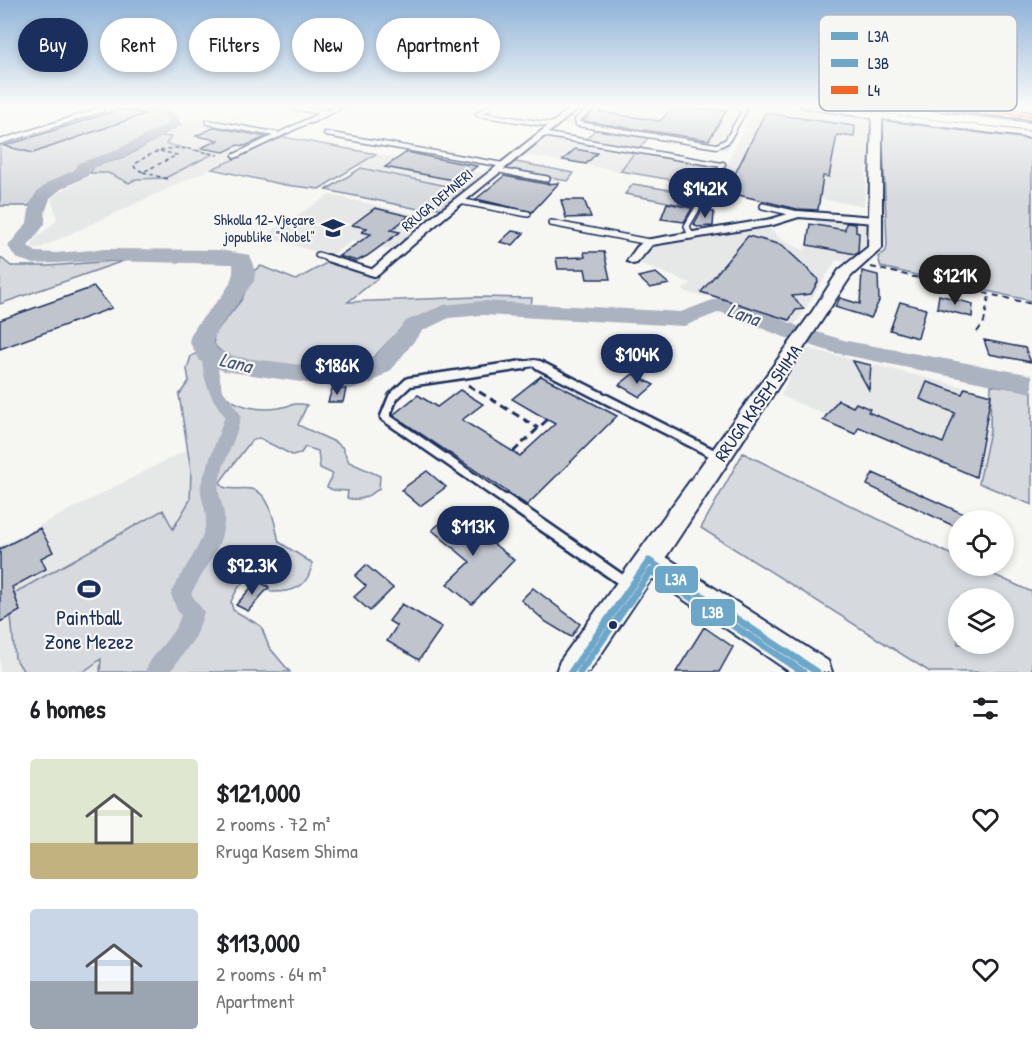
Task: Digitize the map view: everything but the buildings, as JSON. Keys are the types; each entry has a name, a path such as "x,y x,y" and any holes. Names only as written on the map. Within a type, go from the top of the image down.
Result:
{"street":[{"name":"RRUGA DEMNERI","path":"374,273 536,138"},
{"name":"RRUGA KASEM SHIMA","path":"571,672 820,313 845,273 860,264 875,248 877,138"},
{"path":"633,261 649,242 773,222 798,214 875,220"},
{"path":"649,561 817,672"}],"lane":[{"path":"235,156 273,138"},
{"path":"349,138 547,178"},
{"path":"568,138 723,164 687,226 691,236"},
{"path":"669,138 717,146 728,138"},
{"path":"459,201 528,214"},
{"path":"763,206 798,214"},
{"path":"551,223 649,242"},
{"path":"318,255 374,273"},
{"path":"631,587 385,417 388,404 396,392 409,382 535,363 720,457"}],"path":[{"path":"167,179 143,172 134,165 150,153 160,151 170,145 218,155"},
{"path":"143,172 177,155 160,151"},
{"path":"860,264 1032,304"},
{"path":"977,332 984,322 989,295"},
{"path":"453,376 538,428"},
{"path":"513,452 547,420"}],"shaded area":[{"path":"151,138 81,166 29,206 0,206 0,139"},
{"path":"158,138 170,138 166,144 213,154 165,178 136,179 129,183 108,173 90,173 94,166 123,158"},
{"path":"160,138 276,138 38,249 32,247 34,240 55,222 57,216 51,200 54,195 96,173 90,173 94,166 123,158"},
{"path":"280,138 376,154 319,189 285,185 212,169"},
{"path":"540,138 557,138 718,166 707,186 521,154"},
{"path":"587,138 648,138 639,149 585,140"},
{"path":"652,138 733,138 727,150"},
{"path":"740,138 869,138 864,206 718,182"},
{"path":"883,138 1032,138 1032,301 881,267 878,257 886,251"},
{"path":"635,152 718,166 707,186 620,171"},
{"path":"376,154 485,174 468,188 356,166"},
{"path":"511,161 574,173 568,181 502,170"},
{"path":"361,168 466,190 443,209 434,207 428,211 326,190"},
{"path":"633,184 701,195 694,207 625,194"},
{"name":"Shkolla 12-Vjeçare jopublike \"Nobel\"","path":"330,195 431,218 393,250 353,240 330,256 263,236"},
{"path":"816,217 869,224 865,250 851,263 836,260 795,325 719,298 696,295 682,290 691,283 641,264 639,260 645,250 660,243 759,226 773,231 779,238 805,251 810,224 815,225"},
{"path":"0,257 11,266 48,266 126,260 0,304"},
{"path":"330,261 379,277 348,302 477,297 532,298 531,306 477,305 443,309 411,323 396,334 367,363 344,371 313,370 232,357 215,346 214,334 242,299 253,271 261,266 296,280"},
{"path":"806,348 996,395 980,479 781,396 793,368"},
{"path":"198,353 204,355 212,363 218,374 221,392 227,397 240,404 256,408 271,409 296,404 307,405 298,425 337,443 342,447 349,462 380,476 379,489 360,499 347,498 348,491 333,490 327,487 333,474 320,468 318,451 305,447 301,453 292,455 259,438 251,441 220,482 223,487 230,489 244,488 258,491 268,503 279,542 312,563 307,578 299,587 271,592 267,586 268,577 255,576 241,585 231,602 233,610 261,626 269,647 290,672 100,672 101,659 83,672 24,672 15,658 9,596 163,510 173,529 190,500 191,471 179,395 189,381 187,369 191,356"},
{"path":"991,385 1032,391 1032,505 979,483 990,431"},
{"path":"188,449 191,471 190,500 102,659 100,672 0,672 0,546"},
{"path":"743,453 948,553 948,576 997,576 1032,592 1032,672 930,672 701,528"}],"waterway":[{"name":"Lana","path":"150,138 117,155 83,166 82,173 48,190 38,204 36,224 18,246 23,254 34,258 56,259 105,255 219,256 243,259 245,273 243,281 203,333 201,341 209,355 233,365 350,380 362,377 383,363 414,326 444,312 483,308 684,319 718,305 731,307 792,332 844,348 1032,384"},
{"path":"156,672 188,629 193,612 184,603 181,594 205,551 215,524 215,513 209,489 233,415 214,388 210,374 209,355"}],"transit line":[{"name":"L3A","path":"571,672 649,561 817,672"},
{"name":"L3B","path":"580,672 651,571 803,672"}],"place":[{"name":"Shkolla 12-Vjeçare jopublike \"Nobel\"","path":"333,228"},
{"name":"Paintball Zone Mezez","path":"89,589"}]}
